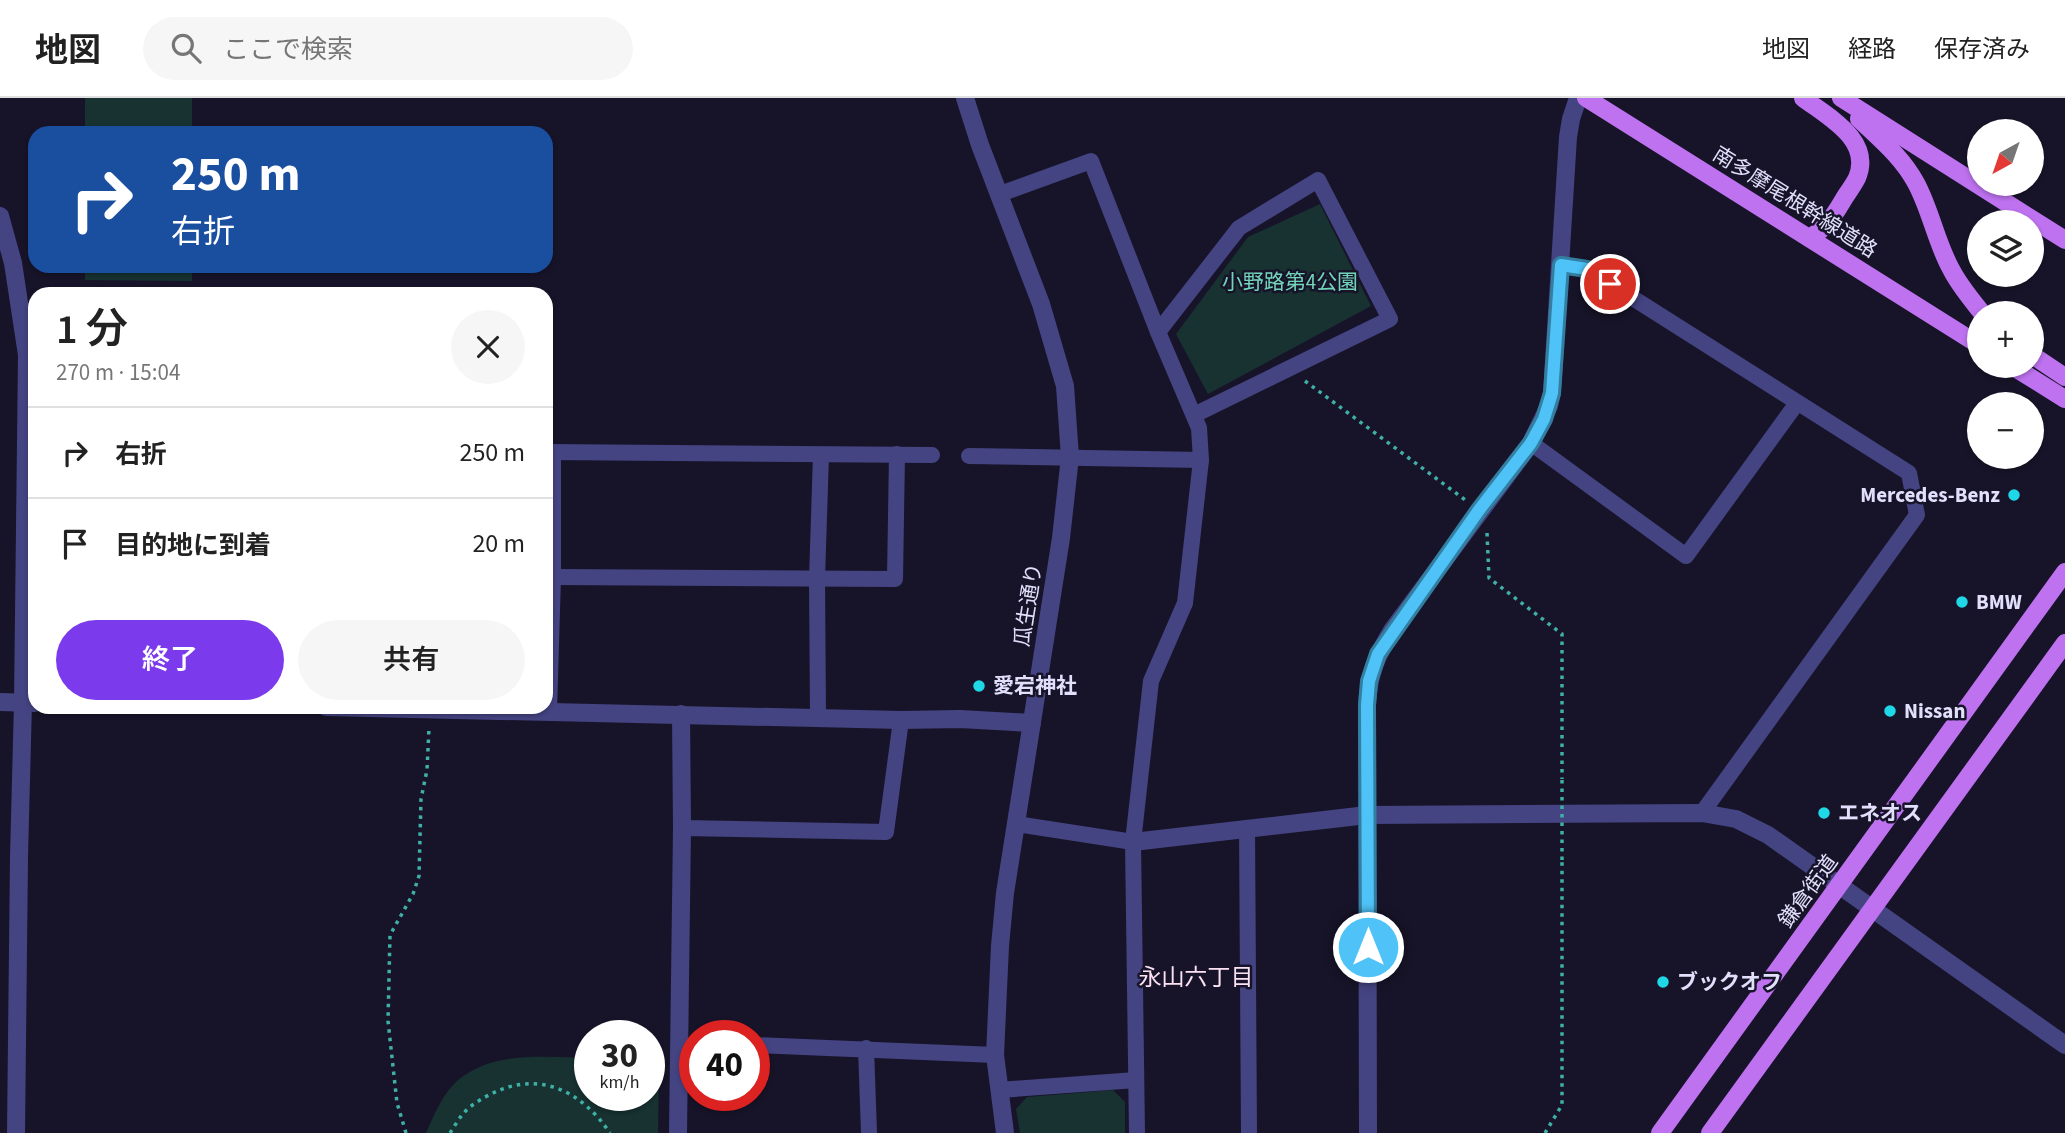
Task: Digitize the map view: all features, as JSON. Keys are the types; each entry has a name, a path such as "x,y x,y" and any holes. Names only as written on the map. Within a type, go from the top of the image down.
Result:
{"main road":[{"name":"南多摩尾根幹線道路","path":"1586,98 1967,337"},
{"path":"1803,98 1853,138 1859,152 1860,164 1857,177 1829,223 1809,238"},
{"path":"1835,98 1903,163 1925,201 1951,269 1974,301"},
{"path":"1841,98 2065,240"},
{"path":"2044,363 2065,377"},
{"path":"2031,378 2065,399"},
{"name":"鎌倉街道","path":"1660,1133 2065,572"},
{"path":"1710,1133 2065,643"}],"street":[{"name":"瓜生通り","path":"965,98 980,145 1041,304 1065,386 1070,457 1061,538 1005,893 995,1055 1005,1133"},
{"path":"1368,1133 1369,681 1378,654 1479,510 1531,443 1549,406 1568,137 1578,98"},
{"path":"1000,194 1091,161 1199,428 1201,460 1185,603 1151,681 1133,842 1137,1133"},
{"path":"1158,332 1239,228 1318,180 1390,319 1194,415"},
{"path":"0,215 13,263 27,355 28,384"},
{"path":"1561,265 1587,269 1909,473 1917,515 1702,813"},
{"path":"1531,443 1686,556 1797,403"},
{"path":"553,452 932,455"},
{"path":"554,577 895,579 897,454"},
{"path":"818,716 817,579 821,455"},
{"path":"969,456 1201,460"},
{"path":"553,552 553,604"},
{"path":"0,702 28,702"},
{"path":"553,712 960,719 1032,723"},
{"path":"16,1133 19,857 28,714"},
{"path":"681,714 686,1020"},
{"path":"682,828 886,832 901,720"},
{"path":"1016,824 1133,842 1367,815 1702,813 1736,819 1768,835 2065,1045"},
{"path":"1247,828 1250,1133"},
{"path":"770,1045 995,1055"},
{"path":"866,1048 869,1133"},
{"path":"999,1090 1136,1080"},
{"path":"678,1133 680,1111"}],"path":[{"path":"1301,378 1479,510 1487,526 1489,578 1562,634 1562,1105 1545,1133"},
{"path":"406,1133 397,1103 388,1021 390,935 413,894 419,876 421,799 427,770 429,726"},
{"path":"450,1133 464,1113 483,1098 505,1088 529,1083 552,1086 577,1098 598,1116 610,1133"}],"green space":[{"path":"85,98 192,98 192,126 85,126"},
{"name":"小野路第4公園","path":"1320,204 1371,306 1208,394 1176,334 1248,237"},
{"path":"85,273 192,273 192,281 85,280"},
{"path":"574,1058 574,1111 658,1111 658,1133 426,1133 447,1092 471,1071 503,1060"},
{"path":"1113,1090 1125,1102 1125,1133 1020,1133 1016,1109 1027,1097"}],"place":[{"name":"Mercedes-Benz","path":"2014,495"},
{"name":"BMW","path":"1962,602"},
{"name":"愛宕神社","path":"979,686"},
{"name":"Nissan","path":"1890,711"},
{"name":"エネオス","path":"1824,813"},
{"name":"ブックオフ","path":"1663,982"}],"district":[{"name":"永山六丁目","path":"1196,977"}],"route":[{"path":"1368,947 1367,705 1369,681 1378,654 1479,510 1531,443 1544,419 1552,393 1561,265 1587,269 1610,284"}]}
